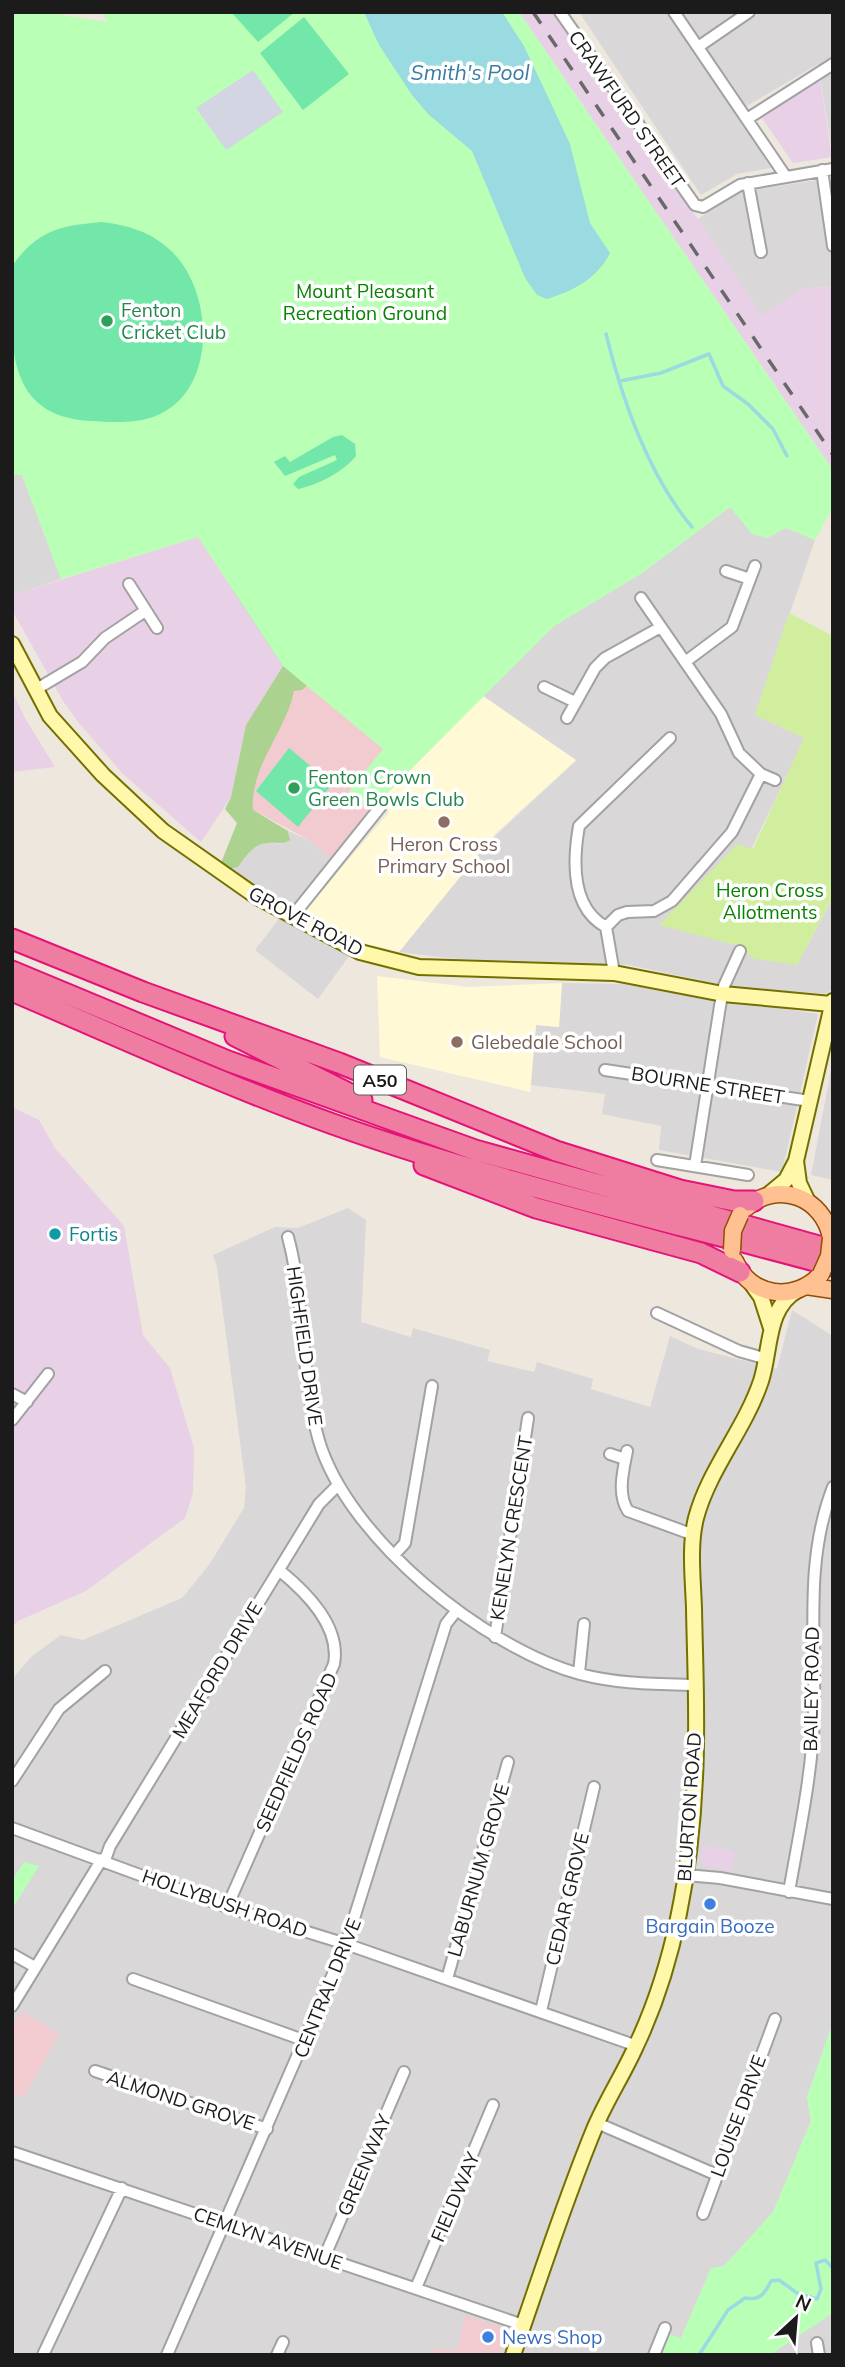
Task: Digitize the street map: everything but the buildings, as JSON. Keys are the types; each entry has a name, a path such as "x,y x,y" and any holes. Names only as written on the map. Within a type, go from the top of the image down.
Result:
{"highway":[{"name":"A50","path":"12,939 143,992 339,1063 556,1152 680,1191 754,1204"},
{"name":"A50","path":"12,971 300,1088 545,1172 832,1244"},
{"path":"12,991 213,1077 331,1123 490,1174 827,1270"},
{"name":"A50","path":"143,992 365,1102 545,1172"},
{"path":"331,1123 398,1155 505,1198 701,1253 746,1277"}],"main road":[{"name":"A50","path":"754,1204 785,1193 820,1210"},
{"path":"754,1204 733,1231 732,1250 746,1277 775,1293 802,1288 833,1290"},
{"path":"802,1288 827,1270 832,1244 820,1210"}],"street":[{"name":"CRAWFURD STREET","path":"560,12 695,205 703,207 734,187 748,183"},
{"path":"674,12 786,177"},
{"path":"698,47 749,12"},
{"path":"747,120 833,64"},
{"path":"761,252 748,183 828,169 833,246"},
{"path":"685,662 732,626 755,566"},
{"path":"726,571 750,579"},
{"path":"129,584 157,628"},
{"path":"641,598 725,722 739,753 761,774 775,780"},
{"path":"35,690 82,662 105,638 145,611"},
{"path":"567,718 595,667 605,658 659,628"},
{"name":"GROVE ROAD","path":"12,644 50,716 77,747 163,831 204,863 292,917 360,952 419,967 614,973 721,1000 832,1003"},
{"path":"544,687 575,702"},
{"path":"606,927 599,923 579,895 576,884 579,826 670,738"},
{"path":"606,927 618,915 654,911 672,901 733,832 761,774"},
{"path":"292,917 381,806"},
{"path":"606,927 614,973"},
{"path":"695,1166 721,1000 740,951"},
{"path":"754,1204 786,1180 796,1160 832,1003"},
{"name":"BOURNE STREET","path":"605,1070 810,1101"},
{"path":"657,1160 747,1175"},
{"path":"796,1160 799,1183 820,1210"},
{"name":"HIGHFIELD DRIVE","path":"288,1237 313,1416 337,1486 361,1518 395,1554 457,1610 495,1637 537,1659 579,1674 645,1684 695,1685"},
{"name":"BLURTON ROAD","path":"746,1277 761,1297 771,1328"},
{"name":"BLURTON ROAD","path":"513,2355 554,2230 597,2123 636,2046 672,1940 686,1875 695,1776 694,1535 700,1507 716,1470 751,1408 767,1359 771,1328 783,1304 802,1288"},
{"path":"657,1314 739,1351 767,1359"},
{"path":"12,1420 48,1374"},
{"path":"395,1554 405,1543 432,1386"},
{"path":"12,1394 27,1402"},
{"name":"KENELYN CRESCENT","path":"495,1637 527,1418"},
{"path":"610,1454 626,1455 622,1495 628,1511 694,1535"},
{"name":"MEAFORD DRIVE","path":"12,2006 104,1860 110,1846 319,1504 337,1486"},
{"name":"BAILEY ROAD","path":"789,1892 812,1748 812,1585 821,1522 833,1487"},
{"name":"SEEDFIELDS ROAD","path":"227,1907 330,1674 336,1654 333,1635 309,1598 279,1570"},
{"name":"CENTRAL DRIVE","path":"167,2355 346,1944 446,1624 457,1610"},
{"path":"579,1674 584,1623"},
{"path":"12,1781 60,1709 105,1671"},
{"name":"LABURNUM GROVE","path":"447,1979 508,1762"},
{"name":"CEDAR GROVE","path":"541,2011 594,1787"},
{"name":"HOLLYBUSH ROAD","path":"12,1828 227,1907 346,1944 636,2046"},
{"path":"686,1875 720,1878 833,1899"},
{"path":"12,1954 35,1967"},
{"path":"133,1979 306,2041"},
{"name":"LOUISE DRIVE","path":"703,2214 775,2019"},
{"name":"ALMOND GROVE","path":"95,2071 267,2129"},
{"name":"GREENWAY","path":"324,2258 404,2072"},
{"name":"FIELDWAY","path":"416,2288 493,2105"},
{"path":"597,2123 717,2175"},
{"name":"CEMLYN AVENUE","path":"12,2152 523,2325"},
{"path":"43,2355 122,2188"},
{"path":"654,2355 664,2331 675,2338"},
{"path":"277,2355 282,2342"}],"shaded area":[{"path":"519,12 554,12 762,316 802,289 833,286 833,470"},
{"path":"579,12 833,12 833,157 818,64 737,112 771,168 737,174 701,195"},
{"path":"253,70 283,112 226,150 196,108"},
{"path":"820,79 832,157 793,163 762,118"},
{"path":"833,178 833,286 802,289 762,317 698,219 737,192"},
{"path":"12,475 22,475 61,579 12,595"},
{"path":"730,507 767,538 786,528 815,540 755,715 805,738 709,936 797,965 833,898 833,986 828,994 732,987 629,965 457,959 399,952 481,849 576,761 483,696 554,626 642,573"},
{"path":"198,537 283,666 246,725 231,797 201,842 123,774 79,723 63,701 12,610 12,595"},
{"path":"296,677 384,749 349,791 371,809 333,860 309,840 253,810 253,788 271,741 294,691 298,690"},
{"path":"12,691 25,718 55,767 12,772"},
{"name":"Heron Cross Primary School","path":"483,696 576,760 496,833 399,952 367,944 303,913 389,812 380,801"},
{"path":"288,831 309,840 333,860 291,910 226,870 238,867 249,851 264,842 281,844 290,835"},
{"path":"279,919 349,956 318,999 255,950"},
{"name":"Glebedale School","path":"377,976 468,987 562,983 559,1027 536,1025 530,1092 380,1057"},
{"path":"562,983 621,984 818,1014 782,1172 659,1150 661,1126 602,1114 605,1094 531,1085 536,1025 559,1027"},
{"path":"833,1060 833,1180 811,1175"},
{"path":"12,1107 39,1120 55,1148 124,1226 143,1335 170,1368 194,1448 193,1493 185,1518 86,1591 18,1621 12,1627"},
{"path":"348,1208 366,1220 361,1322 411,1337 413,1328 490,1350 487,1361 534,1372 537,1362 593,1379 591,1389 650,1407 670,1336 698,1349 777,1369 792,1310 833,1336 833,2022 807,2097 811,2121 773,2213 724,2266 711,2269 681,2338 651,2355 12,2355 12,1679 32,1656 61,1635 83,1640 182,1598 209,1565 244,1508 246,1487 217,1267 213,1255 275,1227 298,1228"},
{"path":"702,1845 735,1851 731,1872 704,1865 700,1858"},
{"path":"22,2011 59,2034 24,2097 12,2093 12,2027"},
{"path":"833,2313 833,2355 770,2355 830,2314"},
{"path":"465,2315 506,2329 499,2355 430,2355 433,2349 457,2350"}],"green space":[{"name":"Mount Pleasant Recreation Ground","path":"12,12 44,12 108,22 102,12 519,12 833,470 833,507 815,540 786,528 767,538 752,534 730,507 642,573 554,626 371,809 349,791 383,749 283,666 198,537 61,579 22,475 12,475"},
{"path":"231,12 295,12 258,42"},
{"path":"304,17 349,74 303,110 260,53"},
{"name":"Fenton Cricket Club","path":"101,222 137,230 169,249 184,267 195,289 202,314 203,339 199,364 190,387 175,405 153,417 130,422 90,421 61,415 40,404 26,388 17,368 13,344 12,266 31,244 50,232"},
{"path":"342,435 355,444 356,456 330,477 314,484 298,489 293,484 299,477 337,460 335,455 285,476 274,462 285,456 290,462 333,437"},
{"path":"232,589 315,664 368,736 307,685 302,690 294,691 284,721 257,778 253,810 288,831 290,840 258,845 238,867 226,870 221,863 237,823 225,809 231,797 246,725 283,666"},
{"name":"Heron Cross Allotments","path":"789,613 833,636 833,897 797,965 754,959 739,946 659,925 737,844 753,849 804,738 755,715"},
{"name":"Fenton Crown Green Bowls Club","path":"289,748 332,784 298,827 256,791"},
{"path":"24,1862 39,1866 12,1909 12,1880"},
{"path":"833,2022 833,2313 770,2355 651,2355 660,2331 681,2338 711,2268 724,2266 773,2212 811,2121 807,2097"}],"water":[{"name":"Smith's Pool","path":"364,12 502,12 524,46 570,144 590,223 610,253 591,277 557,296 547,299 537,295 525,278 472,151 428,114 412,95 379,45"}],"waterway":[{"path":"606,334 629,410 650,461 692,527"},
{"path":"620,381 661,373 709,354 723,386 748,404 773,429 787,456"},
{"path":"699,2355 728,2310 745,2298 761,2295 771,2281 779,2280 797,2293 817,2299 821,2289 816,2263 825,2260 833,2268"}],"railway":[{"path":"533,12 833,455"}],"place":[{"name":"Fenton Cricket Club","path":"107,321"},
{"name":"Fenton Crown Green Bowls Club","path":"294,788"},
{"name":"Heron Cross Primary School","path":"444,822"},
{"name":"Glebedale School","path":"457,1042"},
{"name":"Fortis","path":"55,1234"},
{"name":"Bargain Booze","path":"710,1904"},
{"name":"News Shop","path":"488,2337"}]}
